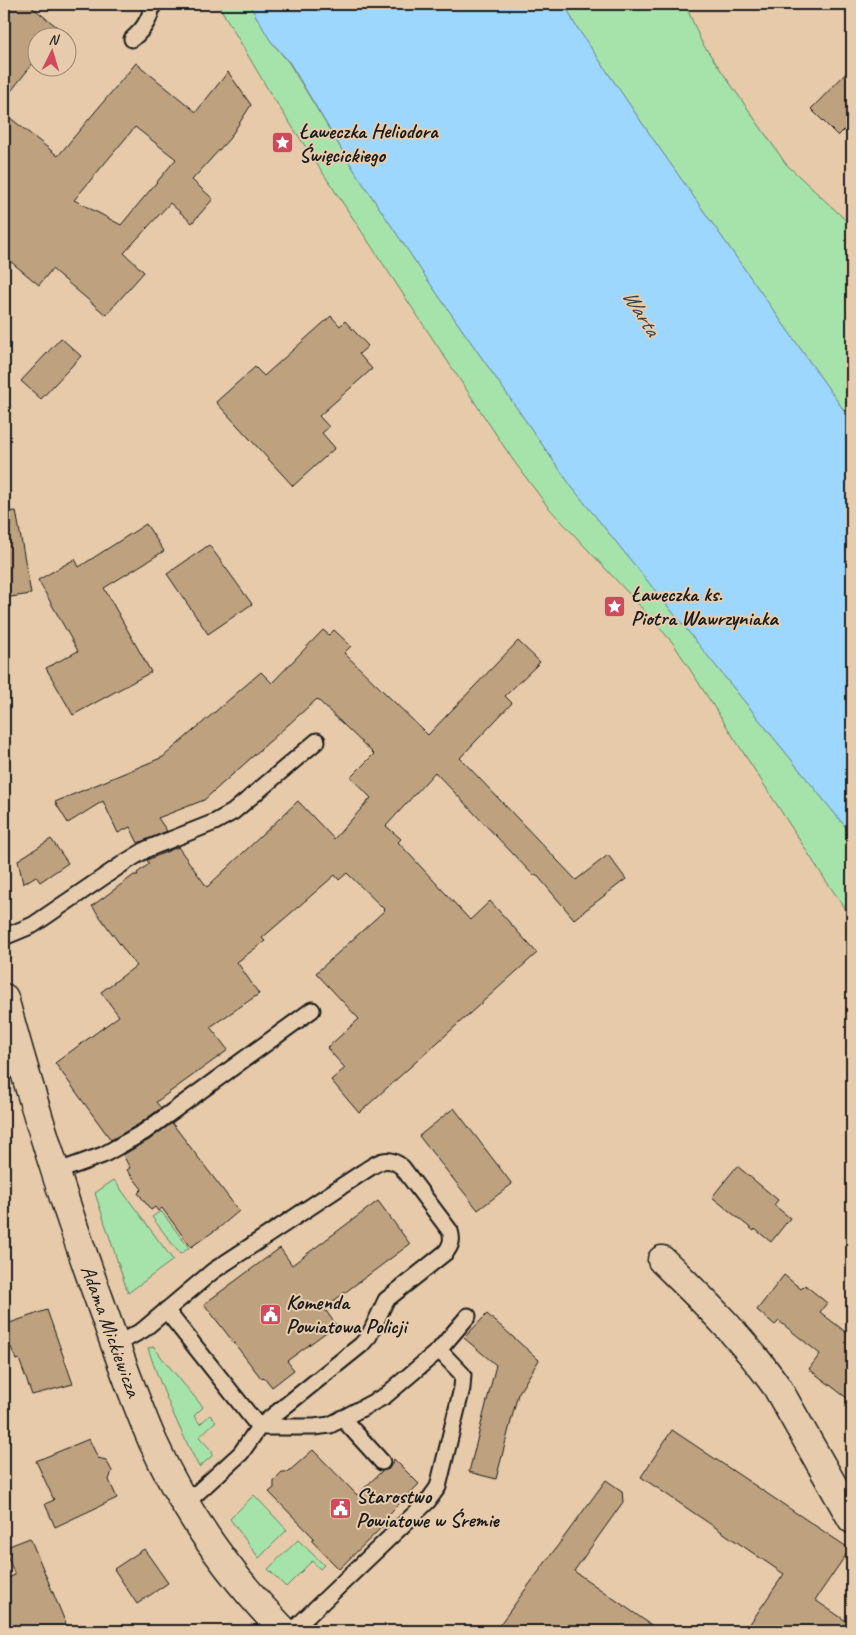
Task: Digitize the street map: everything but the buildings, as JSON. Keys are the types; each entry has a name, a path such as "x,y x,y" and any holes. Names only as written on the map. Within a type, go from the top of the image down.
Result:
{"street":[{"name":"Adama Mickiewicza","path":"4,998 56,1172 115,1345 150,1436 201,1530 225,1564 284,1631"},
{"path":"662,1260 720,1317 764,1370 784,1399 852,1519"}],"lane":[{"path":"132,39 142,31 148,21 152,4"},
{"path":"4,937 33,926 147,849 215,822 233,812 317,742"},
{"path":"56,1172 103,1155 144,1132 312,1010"},
{"path":"115,1345 139,1333 213,1271 378,1163 392,1160 402,1166 450,1231 452,1238 448,1249 386,1300 369,1336 361,1345 259,1427 241,1453 186,1504"},
{"path":"166,1310 259,1427"},
{"path":"259,1427 330,1425 385,1396 439,1350 468,1316"},
{"path":"292,1631 428,1501 438,1487 463,1381 463,1375 460,1371 439,1350"},
{"path":"342,1418 382,1462"}],"green space":[{"path":"218,4 249,4 270,40 289,63 354,170 427,279 571,486 852,835 852,918 824,878 673,643 548,507 513,460 270,93"},
{"path":"565,4 685,4 702,43 786,164 852,226 852,422 653,139 574,23"},
{"path":"114,1180 173,1260 128,1293 95,1193"},
{"path":"161,1211 189,1248 180,1254 152,1217"},
{"path":"154,1347 203,1407 194,1416 200,1424 210,1415 216,1421 199,1437 212,1451 212,1456 199,1467 159,1378 148,1348"},
{"path":"254,1495 287,1530 259,1558 230,1519"},
{"path":"298,1540 324,1565 320,1569 312,1561 286,1587 268,1569"}],"water":[{"name":"Warta","path":"249,4 565,4 574,23 653,139 852,422 852,835 571,486 427,279 354,170 290,63 270,40"}],"place":[{"name":"Ławeczka Heliodora Święcickiego","path":"283,143"},
{"name":"Ławeczka ks. Piotra Wawrzyniaka","path":"615,606"},
{"name":"Komenda Powiatowa Policji","path":"270,1314"},
{"name":"Starostwo Powiatowe w Śremie","path":"340,1508"}]}
